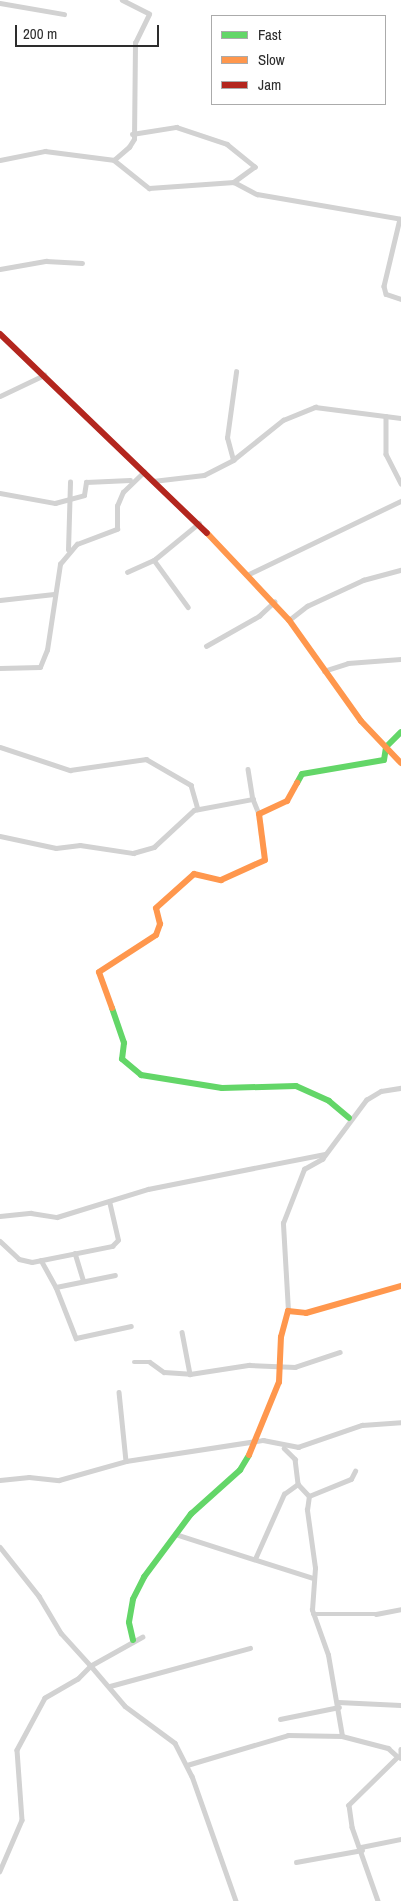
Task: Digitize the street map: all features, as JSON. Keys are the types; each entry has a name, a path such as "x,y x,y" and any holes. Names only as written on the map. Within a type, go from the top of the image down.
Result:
{"street":[{"path":"114,160 129,147 132,134 134,50 149,14 122,0"},
{"path":"0,3 64,14"},
{"path":"0,160 45,151 114,160 149,188 234,182 255,167 227,144 176,127 132,134"},
{"path":"234,182 257,194 401,219 384,286 386,294 401,299"},
{"path":"0,269 46,261 82,263"},
{"path":"0,334 199,523 248,574 289,620 324,671 401,763"},
{"path":"233,460 228,438 236,372"},
{"path":"0,396 44,375"},
{"path":"153,481 204,476 233,460 283,420 315,407 401,418"},
{"path":"386,416 386,454 401,484"},
{"path":"0,493 34,502 69,500 84,495 86,482 130,480 144,472"},
{"path":"68,550 117,529 117,506 130,480"},
{"path":"0,668 40,667 47,650 54,594 68,550 70,482"},
{"path":"248,574 401,501"},
{"path":"127,572 154,560 199,523"},
{"path":"154,560 188,607"},
{"path":"289,620 307,606 363,580 401,570"},
{"path":"0,600 54,594"},
{"path":"206,646 259,616 274,602"},
{"path":"324,671 348,663 401,659"},
{"path":"384,760 386,747 401,732"},
{"path":"0,747 70,770 146,759 191,785 198,809"},
{"path":"259,814 287,801 302,774 384,760 392,753"},
{"path":"248,769 252,799 259,814 257,830 265,860 221,880 194,874 156,908 160,924 156,934 99,972 124,1043 122,1059 135,1072 153,1079 222,1088 296,1086 329,1101 349,1118"},
{"path":"0,836 56,848 80,845 133,853 154,846 181,818 198,809 252,799"},
{"path":"133,1640 130,1622 133,1599 175,1534 240,1470 257,1442 273,1404 288,1311 283,1292 284,1214 304,1169 325,1154 349,1118 381,1091 401,1088"},
{"path":"0,1216 31,1213 57,1217 148,1190 325,1154"},
{"path":"0,1242 19,1259 41,1260 117,1244 109,1202"},
{"path":"75,1253 83,1280"},
{"path":"41,1260 56,1287 78,1339 131,1326"},
{"path":"56,1287 115,1275"},
{"path":"288,1311 306,1313 401,1286"},
{"path":"182,1332 190,1374"},
{"path":"134,1362 150,1362 164,1372 190,1374 249,1365 279,1369 340,1352"},
{"path":"119,1392 126,1461"},
{"path":"0,1480 29,1476 59,1480 126,1461 257,1442 284,1448 362,1425 401,1422"},
{"path":"284,1448 294,1459 298,1484 309,1496 313,1614 338,1704 342,1736"},
{"path":"309,1496 351,1479 355,1471"},
{"path":"255,1559 278,1502 298,1484"},
{"path":"175,1534 313,1578"},
{"path":"0,1547 39,1596 61,1633 110,1686 125,1706 166,1734 187,1765 236,1901"},
{"path":"313,1614 376,1614 401,1609"},
{"path":"0,1871 22,1820 17,1750 45,1698 78,1679 91,1666 133,1640 143,1637"},
{"path":"110,1686 250,1648"},
{"path":"280,1719 338,1704 401,1705"},
{"path":"187,1765 268,1738 342,1736 388,1748 400,1757"},
{"path":"378,1901 362,1849 352,1827 349,1805 400,1757 401,1749"},
{"path":"296,1862 401,1839"}],"traffic: fast":[{"path":"297,783 302,774 384,760 386,747 401,732"},
{"path":"112,1008 124,1043 122,1059 141,1075 222,1088 296,1086 329,1101 349,1118"},
{"path":"133,1640 129,1622 133,1599 144,1577 191,1514 240,1470 249,1455"}],"traffic: slow":[{"path":"207,533 289,620 361,721 401,763"},
{"path":"112,1008 99,972 156,935 160,924 156,908 194,874 221,880 265,860 259,814 287,801 297,783"},
{"path":"249,1455 279,1382 281,1337 288,1311 306,1313 401,1286"}],"traffic: jam":[{"path":"0,334 207,533"}]}
